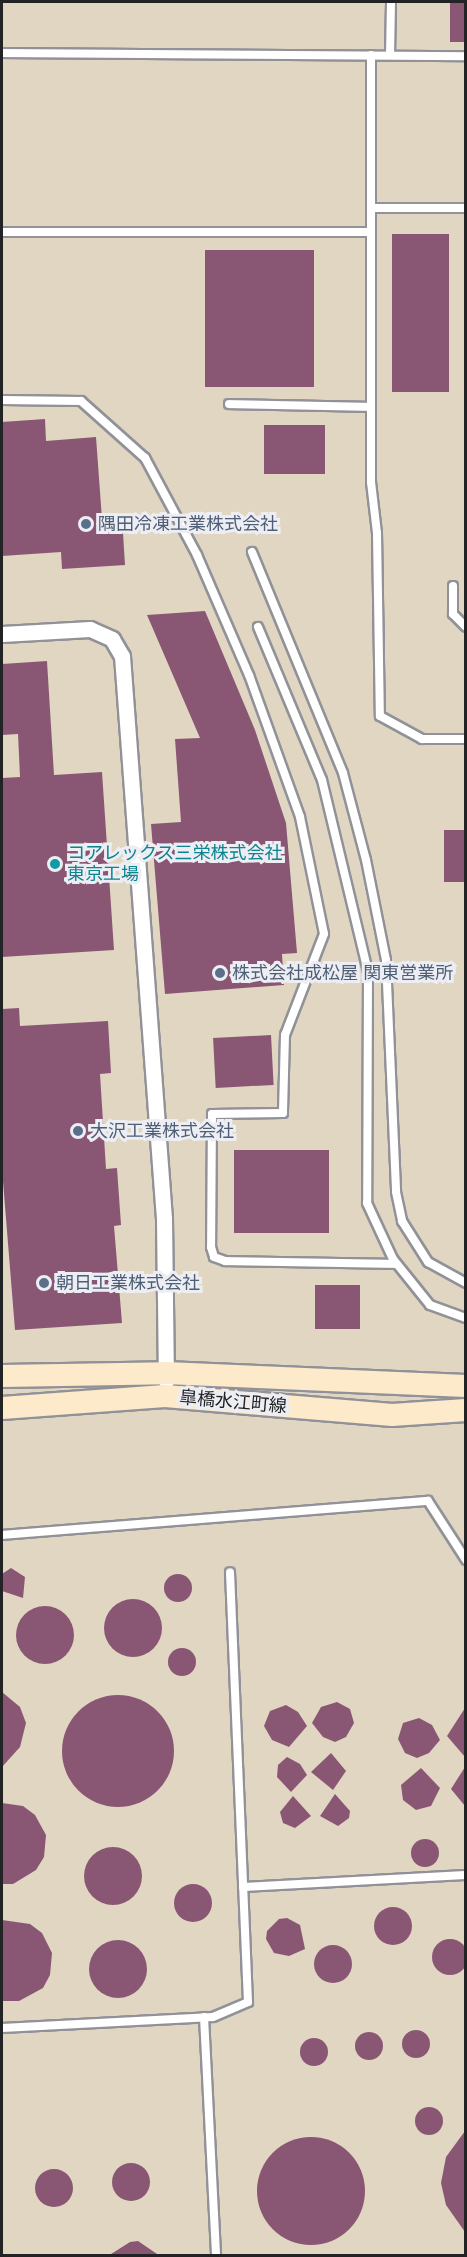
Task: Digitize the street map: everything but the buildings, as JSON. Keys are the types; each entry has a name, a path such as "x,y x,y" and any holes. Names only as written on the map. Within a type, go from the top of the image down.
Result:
{"street":[{"path":"2,634 90,629 112,639 122,657 164,1219 165,1396"},
{"name":"皐橋水江町線","path":"2,1376 166,1373 465,1386"},
{"name":"皐橋水江町線","path":"2,1408 165,1396 392,1415 465,1410"}],"lane":[{"path":"390,56 391,2"},
{"path":"2,53 465,56"},
{"path":"371,56 371,407 380,716 422,739 465,739"},
{"path":"372,208 465,208"},
{"path":"2,232 371,232"},
{"path":"2,400 81,401 145,458 202,566 249,675 300,817 324,934 285,1035 283,1113 212,1114 211,1247 214,1257 225,1261 396,1264"},
{"path":"229,404 371,407"},
{"path":"252,552 343,772 366,860 386,960 396,1192 402,1221 428,1262 465,1283"},
{"path":"453,586 453,614 465,627"},
{"path":"258,627 322,780 345,867 368,972 367,1203 396,1264 430,1305 465,1318"},
{"path":"2,1535 428,1501 465,1560"},
{"path":"2,2028 204,2017 248,2002 230,1572"},
{"path":"243,1887 465,1875"},
{"path":"204,2017 216,2256"}],"shaded area":[{"path":"2,2 465,2 465,2256 2,2256"}],"place":[{"name":"隅田冷凍工業株式会社","path":"86,524"},
{"name":"コアレックス三栄株式会社 東京工場","path":"55,864"},
{"name":"株式会社成松屋 関東営業所","path":"220,973"},
{"name":"大沢工業株式会社","path":"78,1131"},
{"name":"朝日工業株式会社","path":"44,1283"}]}
